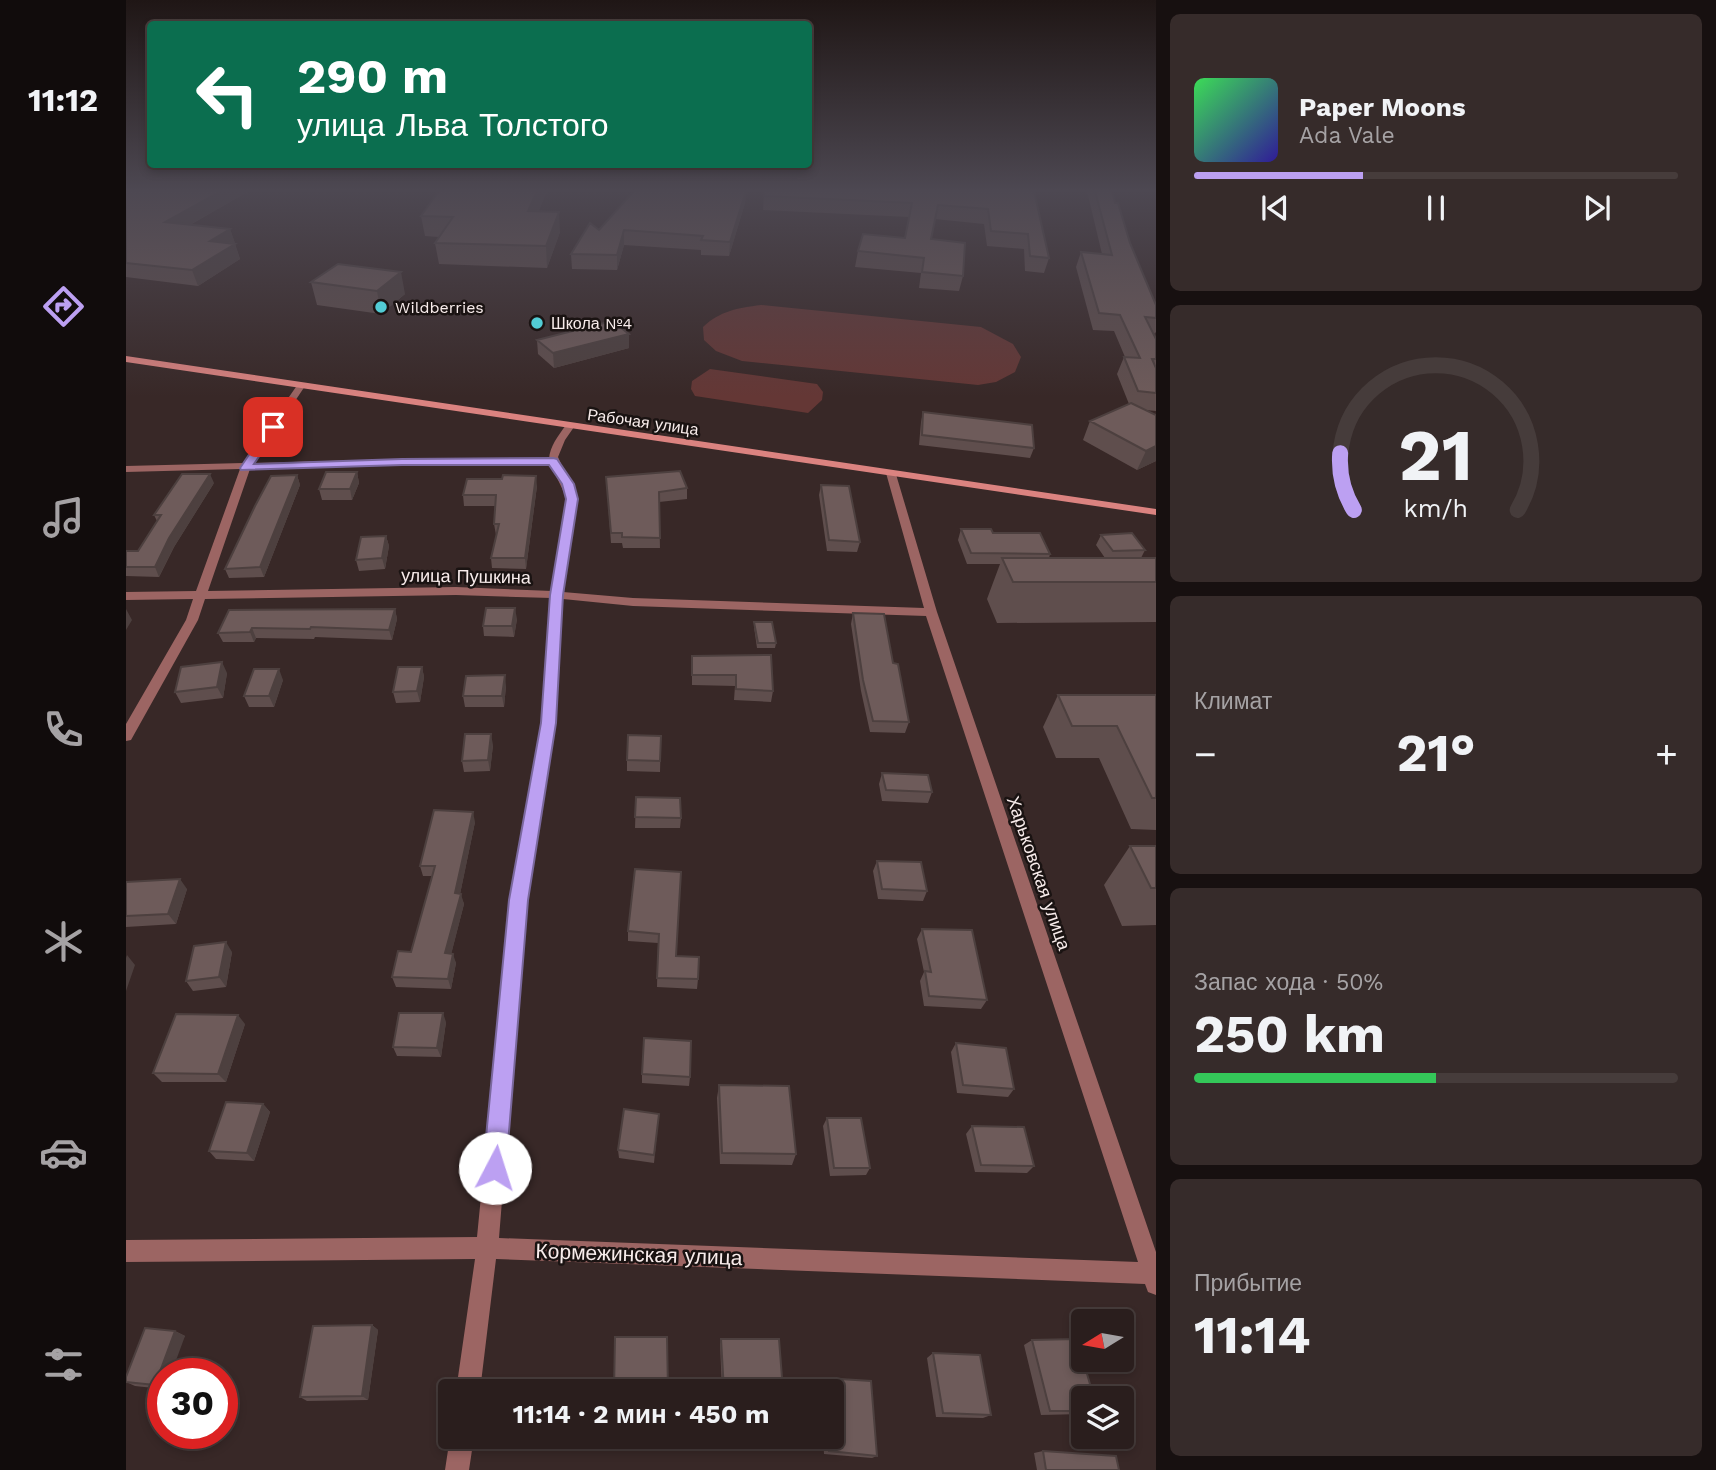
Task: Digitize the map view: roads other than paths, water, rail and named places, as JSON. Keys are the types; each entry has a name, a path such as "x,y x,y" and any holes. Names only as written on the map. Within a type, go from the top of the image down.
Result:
{"street":[{"name":"Рабочая улица","path":"126,359 569,427 1156,512"},
{"path":"126,736 192,620 246,468 301,386"},
{"path":"470,1379 488,1248 518,900 549,723 557,595 572,499 568,484 553,462 555,445 569,427"},
{"path":"126,469 402,462 553,462"},
{"name":"Харьковская улица","path":"891,473 931,612 1154,1278"},
{"name":"улица Пушкина","path":"126,596 456,591 557,595 634,603 931,612"},
{"name":"Кормежинская улица","path":"126,1251 488,1248 1154,1278"},
{"path":"457,1470 460,1449"}],"place":[{"name":"Wildberries","path":"381,307"},
{"name":"Школа №4","path":"537,323"}]}
